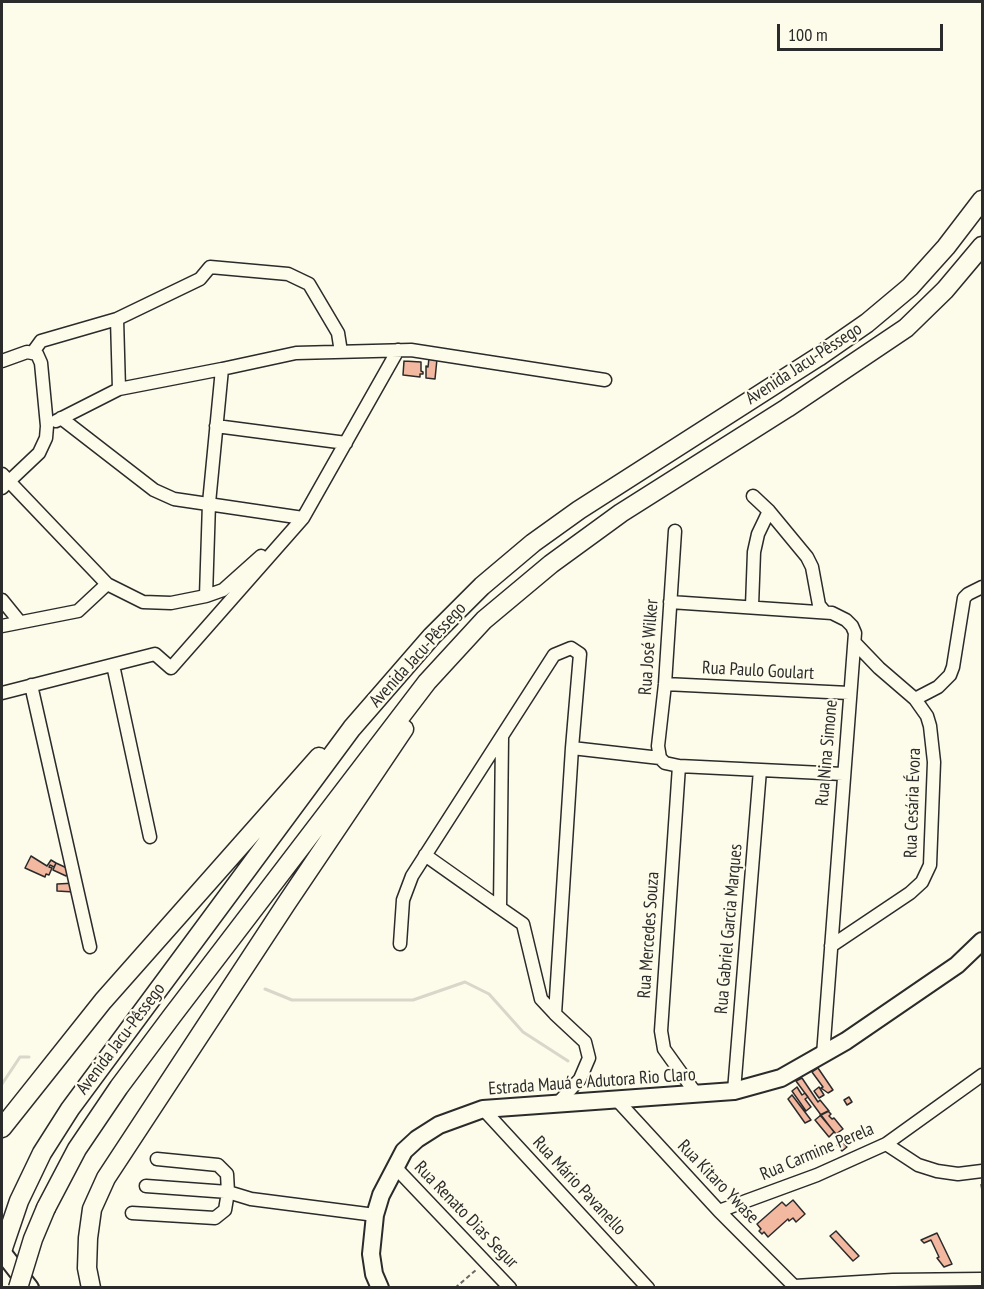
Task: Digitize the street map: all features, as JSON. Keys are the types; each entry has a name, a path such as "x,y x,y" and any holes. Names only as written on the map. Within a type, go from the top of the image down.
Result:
{"highway":[{"name":"Avenida Jacu-Pêssego","path":"2,1252 20,1201 42,1153 70,1109 352,728 432,636 482,586 533,543 579,510 818,357 867,323 910,287 946,247 982,200"},
{"name":"Avenida Jacu-Pêssego","path":"18,1287 33,1239 46,1208 77,1149 119,1087 427,682 484,620 551,564 621,513 787,408 906,328 945,290 982,246"},
{"path":"91,1287 87,1268 87,1238 92,1209 106,1178 267,933 402,734 417,710 427,682"},
{"path":"2,1128 103,1001 275,804 316,760 352,728"}],"main road":[{"name":"Estrada Mauá e Adutora Rio Claro","path":"380,1287 374,1274 371,1254 375,1215 381,1195 404,1151 417,1138 439,1125 483,1109 697,1095 734,1091 781,1078 823,1055 957,965 982,941"},
{"path":"2,1252 30,1287"}],"street":[{"path":"2,361 14,355 33,352 41,341 117,319 200,279 210,267 288,274 309,284 338,333 341,352"},
{"path":"117,319 119,389"},
{"path":"2,693 154,654 171,668 303,518 398,350"},
{"path":"47,426 119,389 296,353 411,350 605,380"},
{"path":"33,352 37,354 41,363 46,438 39,453 4,481 107,584 143,602 171,603 206,596 223,590 303,518"},
{"path":"206,596 209,503 222,369"},
{"path":"62,418 154,490 174,499 303,518"},
{"path":"216,426 346,443"},
{"path":"753,496 769,511 807,557 812,567 819,605 824,611"},
{"path":"752,606 754,552 758,534 769,511"},
{"name":"Rua José Wilker","path":"662,760 658,746 665,684 675,531"},
{"path":"2,626 78,611 107,584"},
{"path":"915,699 938,687 950,675 962,605 968,594 982,587"},
{"path":"2,600 19,621"},
{"path":"670,602 824,611 839,616 852,626 855,643"},
{"name":"Rua Cesária Évora","path":"831,946 910,893 922,882 930,865 933,740 927,716 915,699 879,668 855,643"},
{"name":"Rua Nina Simone","path":"823,1055 849,693 855,643"},
{"path":"400,944 403,900 412,876 554,655 571,648 580,654 555,1014"},
{"path":"113,665 150,837"},
{"name":"Rua Paulo Goulart","path":"665,684 849,693"},
{"path":"31,685 90,947"},
{"path":"500,908 502,736"},
{"path":"572,748 662,760 679,766 843,774"},
{"name":"Rua Mercedes Souza","path":"679,766 661,1031 664,1049 697,1095"},
{"name":"Rua Gabriel Garcia Marques","path":"734,1091 760,770"},
{"path":"425,855 523,924 541,999 585,1042 589,1058 580,1079 558,1103"},
{"name":"Rua Carmine Perela","path":"719,1211 816,1175 886,1144 982,1075"},
{"name":"Rua Kitaro Ywase","path":"616,1099 719,1211 796,1287"},
{"name":"Rua Mário Pavanello","path":"483,1109 648,1287"},
{"path":"886,1144 918,1165 937,1171 958,1174 982,1171"},
{"path":"132,1213 215,1218 225,1210 228,1192 227,1174 218,1165 157,1159"},
{"name":"Rua Renato Dias Segur","path":"395,1167 510,1287"},
{"path":"146,1186 228,1192 251,1199 375,1215"},
{"path":"796,1287 893,1280 982,1279"}],"path":[{"path":"455,1287 486,1261"}],"building":[{"path":"429,358 437,359 435,379 426,378"},
{"path":"404,361 421,362 423,374 420,374 420,377 403,375"},
{"path":"31,856 47,866 51,860 56,863 54,867 50,865 49,867 52,868 49,875 46,874 45,877 25,868"},
{"path":"56,863 69,869 66,876 53,870"},
{"path":"76,883 74,892 57,891 57,884"},
{"path":"818,1068 833,1090 828,1093 821,1088 823,1087 812,1072"},
{"path":"802,1078 818,1102 820,1100 829,1111 821,1115 796,1081"},
{"path":"797,1087 802,1095 805,1093 808,1097 805,1099 811,1107 806,1111 792,1091"},
{"path":"819,1087 824,1095 819,1098 814,1091"},
{"path":"792,1095 811,1120 805,1123 788,1099"},
{"path":"849,1097 852,1102 847,1105 844,1100"},
{"path":"828,1111 831,1114 829,1116 834,1118 843,1129 836,1134 820,1115"},
{"path":"821,1115 834,1132 829,1137 815,1120"},
{"path":"842,1141 847,1147 842,1151 837,1145"},
{"path":"793,1200 805,1214 796,1222 793,1218 789,1221 788,1219 768,1237 764,1232 762,1234 759,1231 761,1229 757,1224 782,1202 786,1206"},
{"path":"836,1231 859,1256 853,1261 830,1236"},
{"path":"937,1233 952,1264 944,1267 937,1258 939,1257 931,1240 924,1243 921,1240"}],"waterway":[{"path":"265,989 292,1000 413,1000 465,982 489,994 523,1032 568,1061"},
{"path":"2,1084 20,1057 29,1057"}]}
